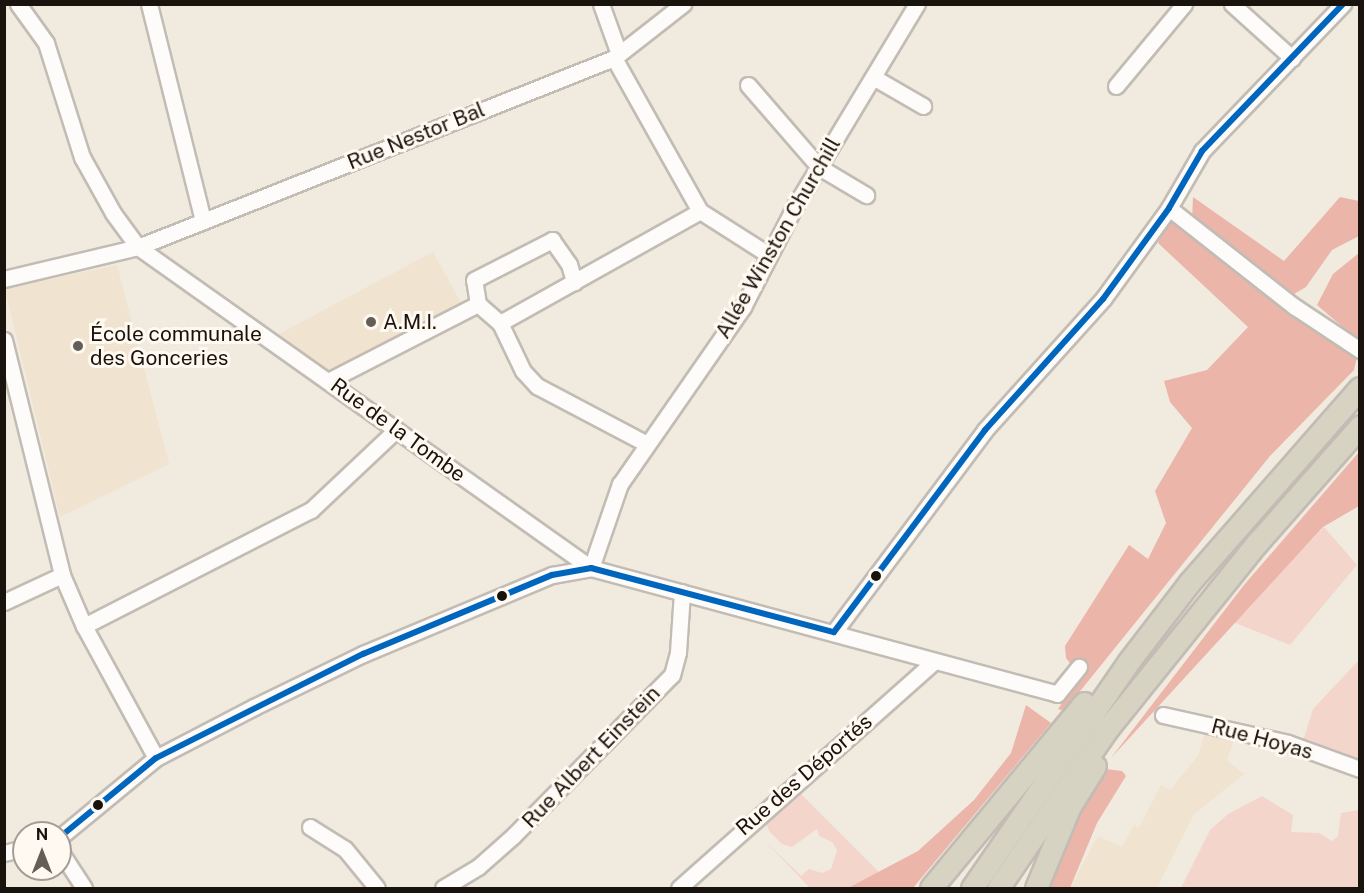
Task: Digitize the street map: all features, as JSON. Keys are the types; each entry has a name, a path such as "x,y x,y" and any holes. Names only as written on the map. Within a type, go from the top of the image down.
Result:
{"highway":[{"path":"972,888 1129,661 1240,521 1359,388"},
{"path":"998,888 1108,728 1257,543 1359,426"},
{"path":"932,888 1109,670 1129,661"},
{"path":"1036,888 1070,806 1094,768 1108,728"}],"street":[{"name":"Rue de la Tombe","path":"18,4 46,44 82,157 113,213 138,247 591,568 834,632 932,663"},
{"path":"149,4 203,221"},
{"path":"601,4 617,56 700,211 769,255"},
{"name":"Rue Nestor Bal","path":"4,279 138,247 617,56 683,4"},
{"name":"Allée Winston Churchill","path":"591,568 621,484 743,307 769,255 819,167 917,4"},
{"path":"1116,86 1184,4"},
{"path":"1232,4 1292,58"},
{"path":"834,632 985,429 1103,299 1168,208 1202,152 1343,4"},
{"path":"873,77 923,106"},
{"path":"748,85 819,167 866,195"},
{"path":"1168,208 1295,307 1359,350"},
{"path":"500,323 700,211"},
{"path":"574,282 569,264 552,240 474,280 478,304 500,323 523,371 537,386 647,444"},
{"path":"328,381 478,304"},
{"path":"4,340 62,574 84,626 156,758"},
{"path":"84,626 311,510 396,430"},
{"path":"72,827 156,758 363,654 552,575 591,568"},
{"path":"4,602 62,574"},
{"name":"Rue Albert Einstein","path":"443,888 478,867 513,836 672,675 678,652 682,592"},
{"path":"932,663 1057,694 1079,667"},
{"name":"Rue des Déportés","path":"679,888 932,663"},
{"name":"Rue Hoyas","path":"1163,715 1288,743 1359,769"},
{"path":"310,827 345,849 377,888"},
{"path":"72,870 84,888"}],"shaded area":[{"path":"1193,197 1284,261 1340,197 1359,201 1359,236 1332,250 1306,287 1294,294 1284,293 1192,220"},
{"path":"1171,214 1357,357 1354,370 1270,456 1064,711 1058,709 1080,676 1066,658 1065,646 1129,545 1148,559 1166,523 1155,491 1192,428 1170,402 1164,381 1207,370 1248,327 1158,243"},
{"name":"A.M.I.","path":"433,252 465,310 331,374 279,334"},
{"path":"1359,253 1359,341 1317,305 1333,274"},
{"name":"École communale des Gonceries","path":"117,265 169,464 60,517 5,289"},
{"path":"1359,452 1359,506 1323,527 1111,758 1244,585"},
{"path":"1324,527 1357,565 1290,645 1233,622"},
{"path":"1359,660 1359,769 1301,747 1313,709"},
{"path":"1026,705 1051,723 913,888 848,888 918,851 974,800 1011,753"},
{"path":"1207,725 1237,731 1227,760 1244,774 1194,814 1157,888 1070,888 1098,836 1122,847 1134,825 1139,828 1161,785 1170,790 1198,756"},
{"path":"1105,769 1122,771 1126,776 1097,823 1070,888 1049,888 1064,842"},
{"path":"799,792 880,873 848,888 810,888 761,837 801,876 809,869 822,873 831,869 837,850 832,842 819,836 817,829 792,847 782,844 769,831 766,822"},
{"path":"1262,796 1293,815 1291,832 1319,833 1332,841 1338,836 1341,813 1359,810 1359,888 1181,888 1210,830 1228,814"}],"transit line":[{"path":"834,632 985,430 1103,299 1169,208 1202,151 1343,4"},
{"path":"72,827 156,758 363,654 552,575 591,568 834,632"}],"place":[{"name":"A.M.I.","path":"371,322"},
{"name":"École communale des Gonceries","path":"78,346"}]}
